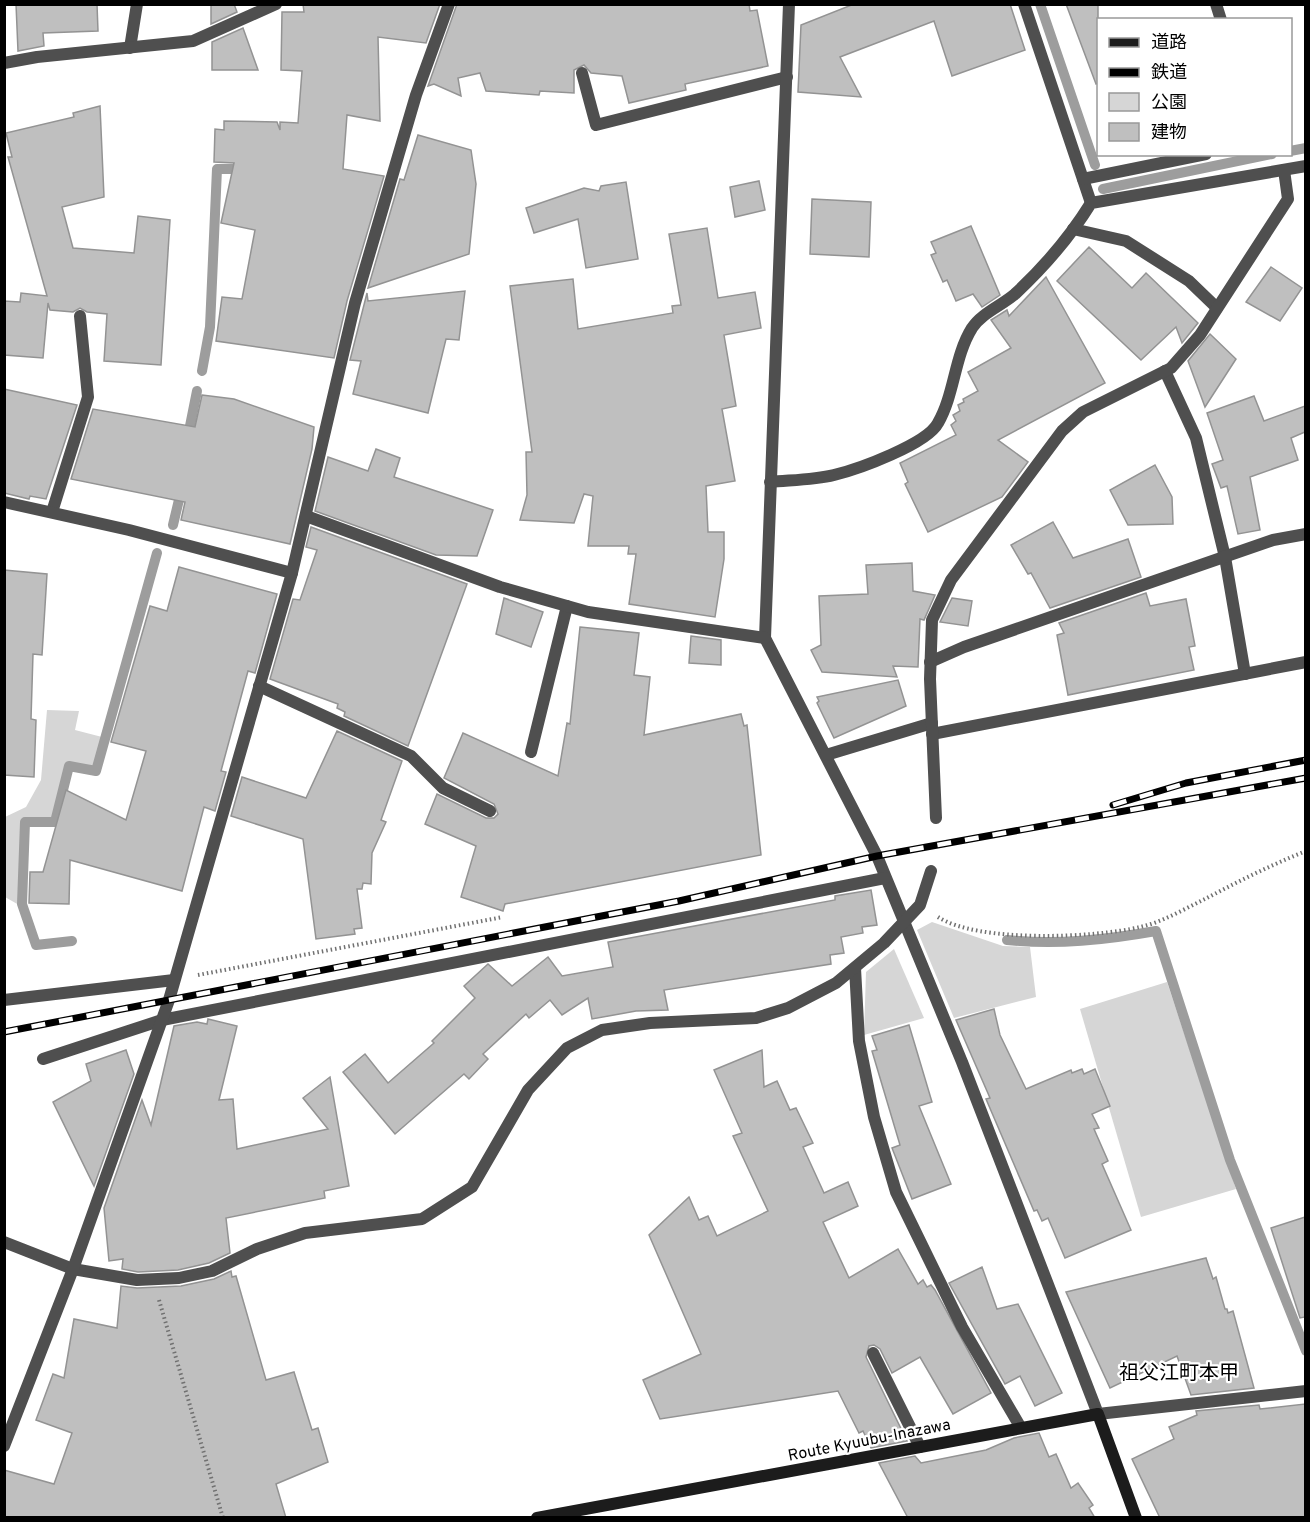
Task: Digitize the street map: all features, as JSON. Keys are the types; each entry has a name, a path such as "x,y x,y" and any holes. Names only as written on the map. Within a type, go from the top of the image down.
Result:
{"main road":[{"name":"Route Kyuubu-Inazawa","path":"537,1518 1098,1414"},
{"path":"1098,1414 1136,1518"}],"street":[{"path":"130,48 137,4"},
{"path":"4,63 37,57 193,41 276,4"},
{"path":"4,1446 73,1269 162,1020 210,864 292,573 355,303 417,95 448,4"},
{"path":"789,4 765,638 826,755 904,922 962,1062 1098,1414 1305,1391"},
{"path":"1024,4 1091,203"},
{"path":"582,73 596,125 787,77"},
{"path":"1083,179 1196,156"},
{"path":"770,482 834,475 921,441 937,425 952,392 958,359 972,328 985,315 1013,296 1047,262 1091,203 1305,166"},
{"path":"936,818 930,662 932,620 951,580 1062,431 1083,412 1171,368 1200,335 1288,199 1284,170"},
{"path":"1073,229 1126,241 1189,281 1217,308"},
{"path":"52,512 87,397 80,316"},
{"path":"1165,371 1196,438 1225,557 1245,674"},
{"path":"4,502 292,573"},
{"path":"306,516 500,587 588,612 765,638"},
{"path":"930,662 964,647 1273,540 1305,534"},
{"path":"531,752 567,606"},
{"path":"826,755 932,729 1305,663"},
{"path":"259,686 411,756 443,788 490,811"},
{"path":"4,1242 73,1269 137,1280 212,1271 257,1249 304,1233 422,1219 472,1187 528,1090 567,1048 602,1030 650,1023 756,1018 788,1008 836,983 884,944 920,905 931,872"},
{"path":"43,1059 162,1020 885,878"},
{"path":"855,968 859,1041 874,1117 896,1192 962,1327 1021,1428"},
{"path":"4,1000 174,980"},
{"path":"873,1353 920,1447"}],"path":[{"path":"920,905 943,920 986,932 1030,936 1141,927 1180,911 1273,864 1305,851"},
{"path":"174,980 503,917"},
{"path":"153,1279 224,1518"}],"green space":[{"path":"47,710 79,711 75,730 102,737 94,767 67,763 53,819 22,820 19,905 5,897 5,817 26,807 41,780"},
{"path":"932,922 1003,946 1030,947 1036,997 954,1018 917,930"},
{"path":"894,949 924,1018 864,1035 866,972"},
{"path":"1167,982 1236,1189 1141,1217 1080,1009"}],"building":[{"path":"16,4 97,4 98,31 43,33 44,46 18,51"},
{"path":"211,4 234,4 237,12 211,24"},
{"path":"303,4 440,4 426,43 378,37 380,121 347,115 343,169 384,176 347,301 334,358 216,341 222,297 242,299 255,230 221,223 234,163 214,162 215,129 224,130 224,121 277,122 280,130 280,122 298,123 302,71 281,70 282,12 304,12"},
{"path":"457,4 749,4 750,11 757,10 768,66 685,84 686,90 629,103 622,76 591,73 584,65 574,70 574,93 540,91 539,95 486,91 480,73 458,78 461,96 434,84 428,86"},
{"path":"854,4 1010,4 1025,50 952,76 934,21 840,57 861,97 798,92 801,25"},
{"path":"1066,4 1098,4 1096,84"},
{"path":"243,28 258,70 212,70 212,42"},
{"path":"100,106 104,197 62,207 73,248 134,253 138,216 170,220 161,365 104,361 107,314 87,312 80,308 73,312 50,310 48,303 43,358 4,355 4,301 20,302 21,293 47,296 8,157 12,157 6,133 74,117 73,113"},
{"path":"418,135 471,150 476,184 469,254 368,288 400,179 404,180"},
{"path":"759,181 765,210 735,217 730,187"},
{"path":"626,182 638,259 586,268 578,219 534,233 526,208 584,188 599,191 601,186"},
{"path":"812,199 871,202 869,257 810,254"},
{"path":"971,226 1000,295 982,307 973,294 956,301 947,280 943,282 931,255 936,253 931,242"},
{"path":"707,228 718,298 755,292 761,328 724,335 736,406 722,409 735,481 706,486 708,532 724,532 724,559 715,617 629,604 636,554 628,554 629,546 588,546 593,496 584,494 574,523 520,520 527,495 526,452 532,452 510,286 573,279 578,329 673,313 672,306 681,305 669,234"},
{"path":"1089,247 1132,288 1146,273 1198,323 1182,343 1176,327 1141,360 1057,281"},
{"path":"1271,267 1302,288 1280,321 1246,302"},
{"path":"1046,277 1105,383 998,440 1028,462 1002,497 928,532 905,484 908,482 900,463 956,435 951,425 956,421 953,415 960,411 958,405 964,402 963,399 978,391 968,372 1011,348 991,320 1007,310 1009,316"},
{"path":"465,291 459,340 446,339 428,413 353,394 361,361 350,360 367,293 368,301"},
{"path":"1210,334 1236,359 1205,407 1188,361"},
{"path":"4,389 77,405 46,499 30,496 29,499 4,493"},
{"path":"202,395 234,399 314,427 312,449 290,544 181,520 185,502 71,479 93,409 195,427"},
{"path":"1254,396 1264,421 1305,406 1305,432 1291,438 1298,460 1250,477 1260,530 1238,534 1227,486 1221,488 1212,464 1223,460 1207,413"},
{"path":"376,449 400,458 394,477 493,510 477,556 436,555 315,511 328,457 368,471"},
{"path":"1155,465 1172,497 1173,524 1128,525 1110,490"},
{"path":"1053,522 1073,558 1128,539 1141,577 1050,608 1031,573 1028,574 1011,545"},
{"path":"311,527 467,584 408,746 344,716 345,712 337,708 338,704 270,679 293,599 300,600 317,550 306,547"},
{"path":"912,563 913,591 935,595 924,620 920,619 918,667 893,666 897,677 822,672 811,650 821,645 819,596 868,594 866,565"},
{"path":"179,567 277,594 255,673 248,671 221,771 226,772 215,811 204,807 182,891 70,860 69,904 29,903 30,872 43,872 66,790 126,820 146,751 111,742 150,606 167,611"},
{"path":"4,570 47,574 42,655 33,654 31,719 36,720 34,777 4,775"},
{"path":"1146,593 1150,606 1186,599 1195,646 1189,647 1194,670 1068,695 1057,635 1064,633 1059,623"},
{"path":"504,598 543,612 531,647 496,634"},
{"path":"952,598 972,601 968,626 940,622"},
{"path":"580,627 639,633 634,675 650,677 644,735 741,714 744,726 747,725 761,855 505,904 503,911 461,897 476,846 425,824 437,794 486,818 494,818 498,814 494,804 444,778 463,733 558,776 567,723 570,724"},
{"path":"691,636 721,640 721,665 689,663"},
{"path":"898,680 906,706 834,738 817,703 819,701 817,697"},
{"path":"337,731 402,761 381,820 386,822 372,853 371,884 363,883 362,889 357,889 362,928 354,929 355,934 316,939 303,839 231,816 242,777 306,798"},
{"path":"871,890 877,925 862,927 863,933 841,937 844,953 830,955 831,964 664,990 668,1010 636,1011 592,1019 588,998 562,1015 550,1000 529,1018 526,1014 483,1054 488,1059 469,1079 464,1074 395,1134 343,1072 365,1054 388,1083 434,1043 432,1041 475,998 464,986 488,964 512,986 548,957 562,976 613,967 608,942 835,900 835,896"},
{"path":"994,1009 1000,1035 1026,1089 1071,1070 1072,1073 1082,1069 1084,1074 1095,1069 1110,1106 1092,1114 1099,1128 1094,1129 1108,1161 1102,1164 1131,1230 1065,1258 1048,1218 1042,1221 1037,1210 1034,1211 986,1099 990,1098 956,1020"},
{"path":"208,1019 237,1026 219,1100 233,1099 237,1149 328,1129 303,1098 330,1077 349,1186 324,1191 325,1198 226,1218 230,1253 209,1263 178,1270 138,1272 122,1269 123,1259 109,1261 104,1208 142,1100 151,1125 174,1026 197,1022 207,1024"},
{"path":"909,1025 932,1102 919,1106 951,1184 912,1199 892,1148 900,1145 872,1051 877,1050 872,1036"},
{"path":"126,1050 134,1074 94,1186 53,1102 91,1081 86,1064"},
{"path":"762,1050 764,1087 777,1081 790,1110 796,1108 813,1143 803,1147 824,1193 848,1182 858,1206 823,1222 849,1278 898,1249 918,1284 923,1280 927,1287 931,1285 935,1290 991,1393 953,1414 920,1357 892,1373 880,1349 874,1345 869,1346 866,1357 907,1441 871,1448 863,1431 859,1433 838,1391 660,1419 643,1380 701,1354 649,1235 689,1197 699,1220 708,1216 717,1236 768,1211 733,1136 742,1133 714,1070"},
{"path":"1305,1217 1305,1317 1300,1318 1271,1228"},
{"path":"1206,1258 1213,1279 1216,1277 1225,1309 1228,1313 1233,1311 1254,1388 1191,1395 1177,1356 1110,1388 1066,1292"},
{"path":"982,1267 997,1309 1018,1304 1062,1393 1035,1406 1020,1376 1005,1384 949,1283"},
{"path":"231,1271 232,1277 236,1276 266,1380 294,1372 312,1430 318,1428 328,1462 276,1484 286,1518 4,1518 4,1470 54,1484 72,1433 36,1420 53,1374 64,1378 74,1319 117,1328 121,1286 137,1288 181,1286 214,1279"},
{"path":"1305,1404 1305,1518 1160,1518 1132,1459 1174,1439 1169,1427 1197,1415 1196,1411 1259,1405 1260,1409"},
{"path":"1039,1433 1049,1457 1056,1454 1071,1488 1078,1483 1093,1505 1089,1508 1095,1518 908,1518 879,1463 915,1456 921,1463 986,1450 1014,1438"}],"waterway":[{"path":"1040,4 1095,165"},
{"path":"1292,151 1306,148"},
{"path":"1103,189 1262,156"},
{"path":"202,371 210,327 217,169 246,169"},
{"path":"192,440 189,431 197,391"},
{"path":"173,525 182,487"},
{"path":"72,941 36,945 22,904 25,822 55,822 69,766 96,771 157,553"},
{"path":"1007,940 1082,941 1156,931 1230,1160 1306,1351"}],"railway":[{"path":"1113,805 1186,783 1306,760"},
{"path":"4,1032 679,901 877,856 1306,778"}],"district":[{"name":"祖父江町本甲","path":"1179,1372"}]}
